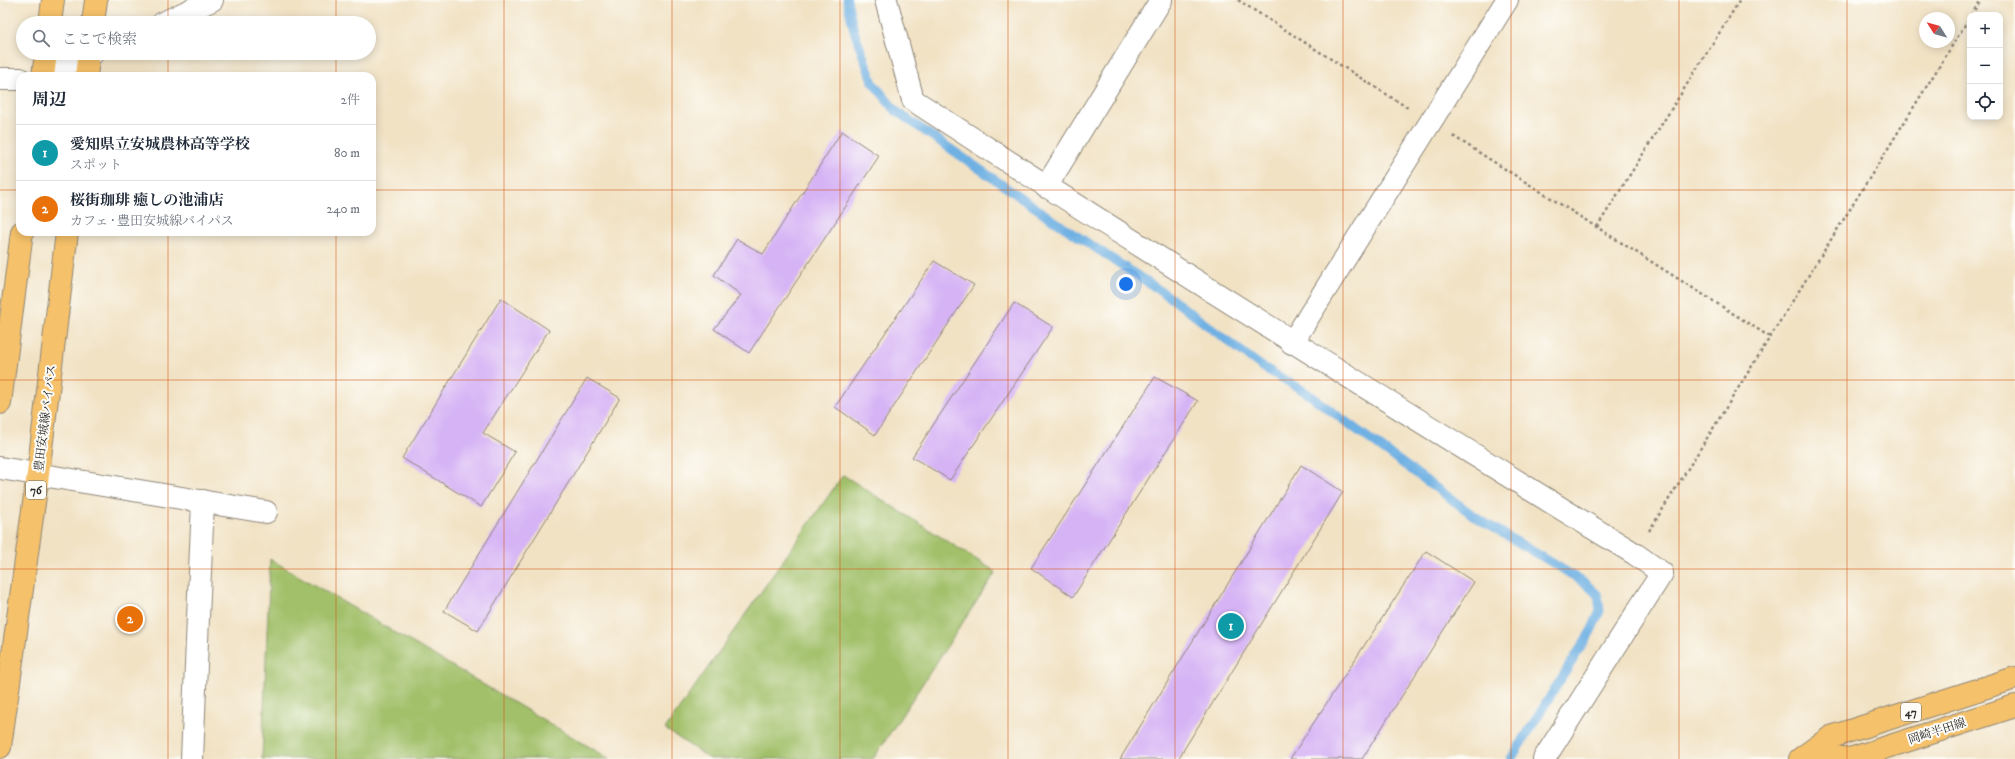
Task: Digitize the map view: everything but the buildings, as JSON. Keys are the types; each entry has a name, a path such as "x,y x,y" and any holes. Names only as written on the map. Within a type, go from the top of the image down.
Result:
{"main road":[{"path":"51,16 53,0"},
{"path":"94,16 96,0"},
{"path":"44,72 45,60"},
{"path":"87,72 89,60"},
{"path":"0,403 21,236"},
{"name":"豊田安城線バイパス","path":"0,747 38,474 67,236"},
{"name":"47","path":"1806,756 1831,737 2015,678"},
{"name":"岡崎半田線","path":"1806,756 1850,759 1862,757 2015,706"}],"street":[{"path":"178,16 212,0"},
{"path":"886,0 913,100 1046,187 1292,343 1635,554 1662,573 1544,759"},
{"path":"1046,187 1161,0"},
{"path":"1292,343 1507,0"},
{"path":"55,72 78,60"},
{"path":"0,79 16,79"},
{"path":"0,468 266,512"},
{"path":"192,759 203,501"}],"path":[{"path":"1238,0 1770,337"},
{"path":"1597,227 1740,0"},
{"path":"1974,12 1981,0"},
{"path":"1635,554 1967,22"}],"green space":[{"path":"843,475 996,572 873,759 710,759 665,729"},
{"path":"270,559 610,759 262,759"}],"waterway":[{"path":"847,0 854,31 873,83 896,111 1059,224 1167,295 1261,366 1304,391 1477,518 1586,584 1598,595 1600,611 1591,631 1511,759"}],"place":[{"name":"桜街珈琲 癒しの池浦店","path":"130,619"},
{"name":"愛知県立安城農林高等学校","path":"1231,626"}]}
